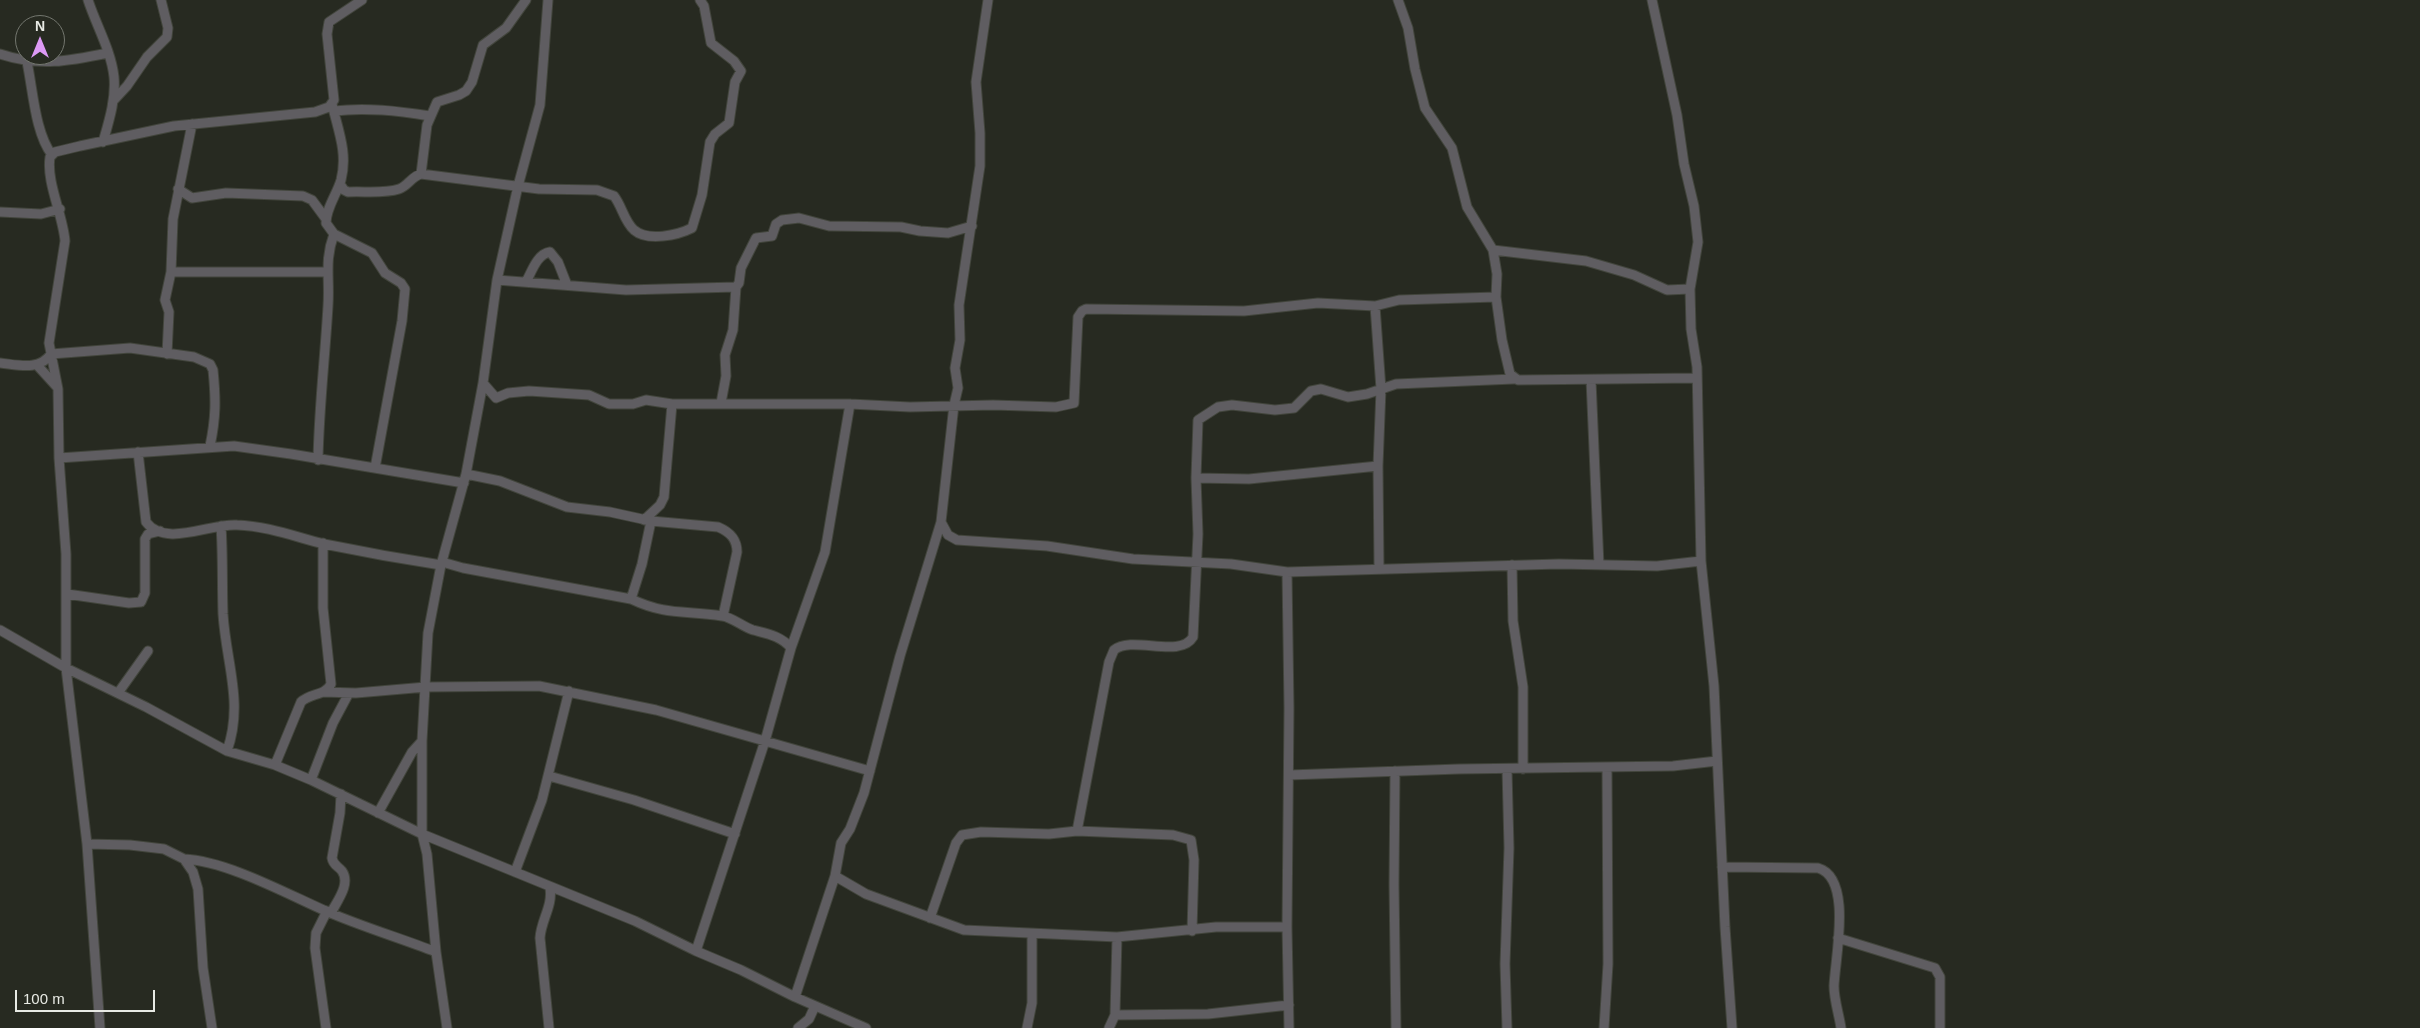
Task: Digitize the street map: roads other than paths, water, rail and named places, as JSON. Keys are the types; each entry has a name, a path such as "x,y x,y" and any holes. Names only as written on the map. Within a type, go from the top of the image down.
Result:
{"street":[{"path":"88,0 108,53 114,78 113,101 102,142"},
{"path":"113,101 127,86 147,57 167,37 168,28 161,0"},
{"path":"326,219 340,184 344,152 333,107 334,100 327,34 329,22 362,0"},
{"path":"422,174 425,135 430,116 438,101 466,91 472,82 481,47 506,28 526,0"},
{"path":"447,1028 436,952 427,854 422,834 422,741 428,633 442,563 465,479 483,383 497,280 518,186 540,106 548,0"},
{"path":"340,184 348,192 393,190 406,186 412,178 422,174 445,175 539,189 587,188 609,192 618,200 626,219 634,230 645,234 665,235 683,232 692,228 702,195 710,142 715,134 730,123 735,82 741,71 734,61 711,43 704,6 700,0"},
{"path":"795,997 835,876 841,843 850,829 870,771 900,656 941,522 954,405 958,388 955,368 960,340 959,305 980,166 980,133 976,82 988,0"},
{"path":"1398,0 1408,28 1415,69 1425,108 1452,148 1467,207 1493,250 1497,274 1496,297 1508,369 1514,379"},
{"path":"1652,0 1677,115 1684,164 1696,216 1698,242 1690,289 1692,329 1696,350 1701,561 1713,677 1732,1028"},
{"path":"65,60 108,53"},
{"path":"0,54 15,58"},
{"path":"28,65 43,139 52,155 49,163 50,172 64,225 65,253 50,332 51,354 58,389 59,458 66,554 66,668 87,844 100,1028"},
{"path":"52,155 102,142 192,124 291,115 315,112 333,107 391,110 430,116"},
{"path":"167,354 169,312 165,300 171,272 173,219 192,124"},
{"path":"178,189 192,198 226,193 303,196 312,200 334,234 372,253 386,273 401,283 405,289 402,321 375,468"},
{"path":"0,212 36,214 60,209"},
{"path":"721,403 726,376 725,355 733,330 736,287 739,283 741,268 756,238 770,237 777,222 800,218 829,226 901,227 948,233 972,226"},
{"path":"318,460 328,306 327,259 334,234"},
{"path":"1493,250 1586,261 1618,269 1667,290 1690,289"},
{"path":"526,282 538,260 544,254 550,252 558,262 567,285"},
{"path":"171,272 328,272"},
{"path":"497,280 626,290 736,287"},
{"path":"483,383 496,398 529,391 589,395 609,404 632,404 646,400 672,404 1056,407 1072,404 1074,400 1078,317 1086,309 1244,311 1318,303 1376,306 1399,300 1496,297"},
{"path":"1376,306 1381,389 1378,466 1379,567"},
{"path":"51,354 122,348 202,359 213,370 216,414 210,446"},
{"path":"0,363 37,366 46,362 51,354"},
{"path":"37,366 58,389"},
{"path":"1077,831 1111,654 1122,645 1177,646 1191,640 1194,633 1197,561 1196,478 1198,420 1218,407 1232,405 1275,410 1290,408 1297,406 1312,391 1321,389 1348,397 1359,396 1396,384 1514,379 1697,378"},
{"path":"1590,380 1599,565"},
{"path":"665,523 661,515 660,505 666,482 672,404"},
{"path":"696,951 765,741 791,648 825,552 850,404"},
{"path":"59,458 210,446 262,449 318,460 375,468 465,479 500,481 566,506 610,512 665,523 718,527 731,534 737,544 736,567 723,616"},
{"path":"138,452 146,522 150,527 160,532"},
{"path":"1196,478 1249,479 1378,466"},
{"path":"630,599 644,556 647,520 660,505"},
{"path":"941,522 948,535 957,540 1047,546 1133,558 1197,561 1287,572 1329,572 1379,567 1430,568 1512,565 1657,566 1701,561"},
{"path":"67,594 123,603 141,602 145,593 145,539 148,534 160,532 179,534 221,526 238,525 270,530 323,543 442,563 630,599 647,607 665,612 723,616 743,626 782,639 791,648"},
{"path":"221,526 223,614 234,706 233,732 227,751"},
{"path":"323,543 322,599 331,680 329,688 324,692"},
{"path":"1512,565 1513,621 1524,687 1522,769"},
{"path":"1287,572 1289,775 1287,927 1290,1028"},
{"path":"0,630 66,668 118,693 227,751 275,764 422,834 550,888 636,921 696,951 866,1028"},
{"path":"118,693 148,651"},
{"path":"275,764 301,702 306,696 324,692 349,693 426,687 539,686 656,710 870,771"},
{"path":"515,872 549,776 569,691"},
{"path":"311,780 333,722 349,693"},
{"path":"378,812 389,797 409,758 422,741"},
{"path":"1289,775 1395,771 1674,766 1717,761"},
{"path":"1604,1028 1608,954 1607,767"},
{"path":"1506,1028 1505,964 1509,857 1507,769"},
{"path":"1395,771 1396,1028"},
{"path":"549,776 634,800 735,834"},
{"path":"326,1028 315,948 316,933 345,882 345,876 333,863 332,858 340,813 341,794"},
{"path":"930,918 956,844 962,835 981,832 1049,834 1077,831 1173,835 1191,840 1194,860 1192,930"},
{"path":"87,844 130,845 164,849 184,860 193,872 198,890 202,968 212,1028"},
{"path":"184,860 198,860 220,867 329,912 436,952"},
{"path":"1722,867 1806,867 1824,870 1833,878 1838,889 1838,938 1834,986 1841,1028"},
{"path":"835,876 866,894 964,930 1117,937 1216,927 1287,927"},
{"path":"549,1028 540,938 542,925 552,899 550,888"},
{"path":"1027,1028 1032,1003 1032,934"},
{"path":"1109,1028 1115,1015 1117,937"},
{"path":"1838,938 1935,968 1940,977 1940,1028"},
{"path":"1115,1015 1208,1014 1289,1004"},
{"path":"798,1028 809,1019 815,1006"}]}
